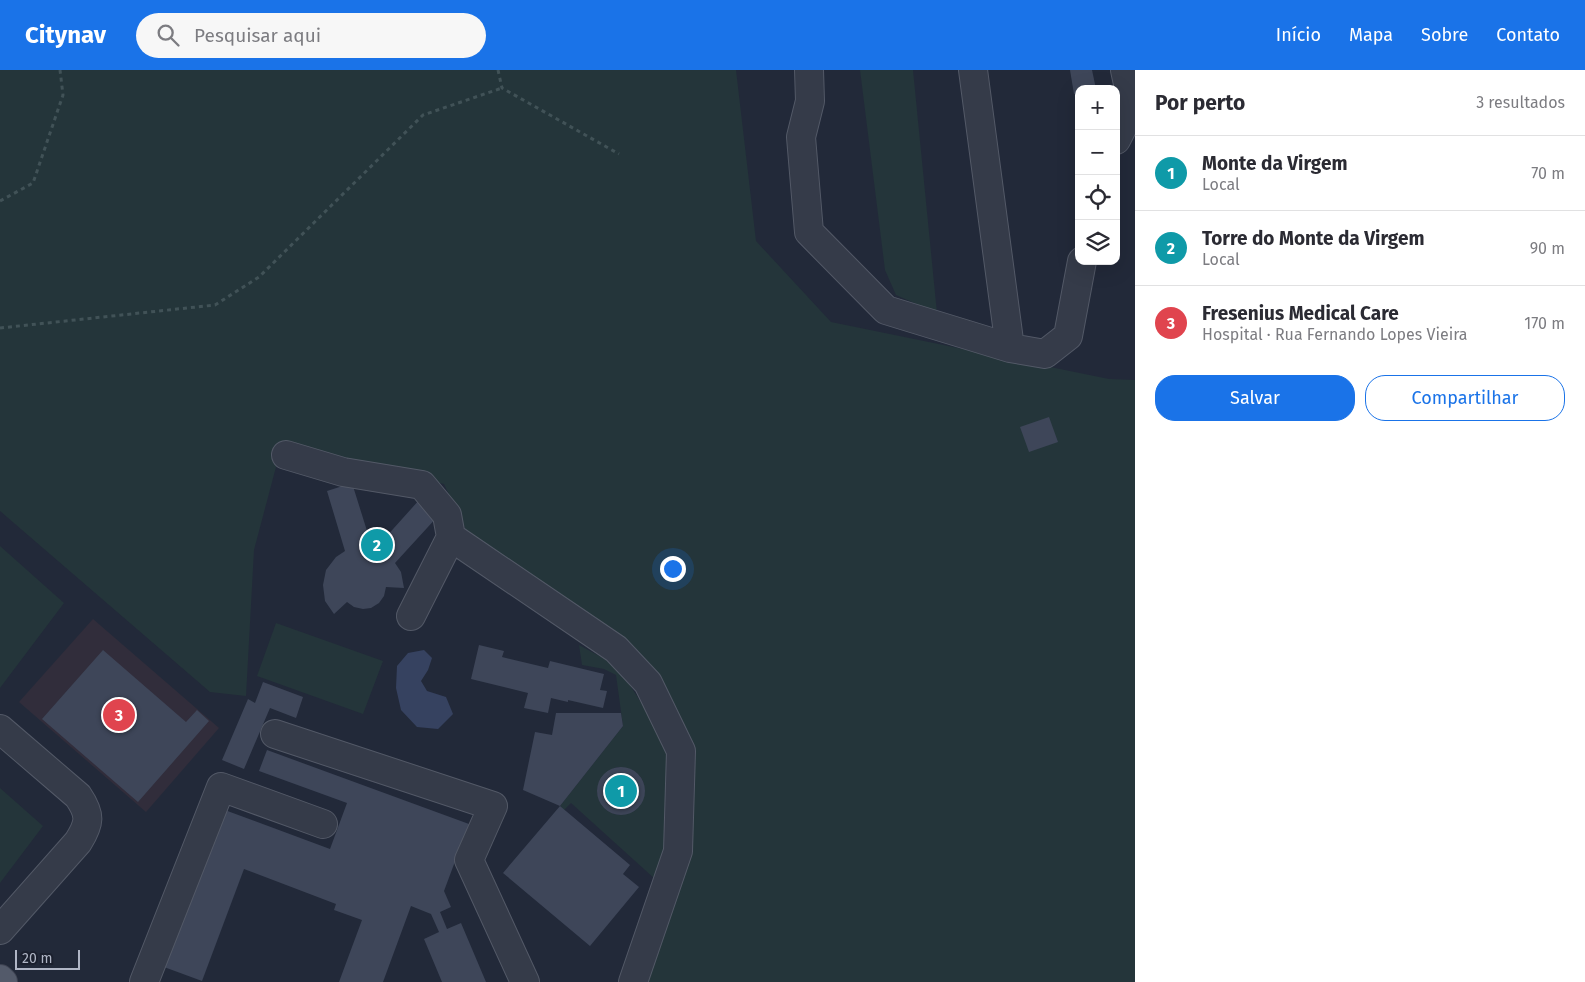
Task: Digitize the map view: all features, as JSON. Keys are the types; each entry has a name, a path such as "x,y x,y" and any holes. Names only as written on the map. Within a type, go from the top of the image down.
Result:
{"main road":[{"path":"0,979 3,982"}],"street":[{"path":"809,70 810,101 801,137 809,232 886,310 1010,348 1045,354 1068,336 1081,265"},
{"path":"973,70 1010,348"},
{"path":"1120,132 1133,107 1125,70"},
{"path":"286,455 342,472 422,485 447,515 451,537 411,616"},
{"path":"451,537 616,649 648,683 681,751 678,850 633,982"},
{"path":"0,729 78,796 86,807 88,817 87,828 78,842 0,930"},
{"path":"274,734 493,806 469,860 525,982"},
{"path":"145,982 220,787 323,824"}],"path":[{"path":"0,200 33,183 63,95 60,70"},
{"path":"498,70 502,88"},
{"path":"0,328 215,305 258,277 423,114 502,88 619,154"}],"shaded area":[{"path":"0,70 736,70 756,241 831,322 1109,379 1135,380 1135,982 640,982 690,755 649,677 474,547 444,484 285,445 276,467 254,550 246,696 210,692 0,511"},
{"path":"860,70 913,70 937,313 896,295 885,270"},
{"path":"0,546 64,603 0,688"},
{"path":"93,619 219,728 146,812 19,702"},
{"path":"276,623 383,661 363,714 257,676"},
{"path":"579,645 614,664 622,673 653,721 669,752 674,835 655,879 571,803 564,810 560,806 623,726 616,675 604,669 582,665","holes":["617,767 634,771 642,780 644,790 640,801 633,810 623,814 612,813 601,803 598,797 597,792 600,782 607,773"]},
{"path":"0,788 43,826 0,883"}],"water":[{"path":"424,650 432,658 428,670 421,681 427,691 446,697 453,714 438,729 417,727 401,710 396,688 397,666 408,653"}],"building":[{"path":"1070,70 1092,70 1095,85 1075,85 1074,94"},
{"path":"1049,417 1058,442 1029,452 1020,427"},
{"path":"352,483 368,534 377,534 385,538 420,499 438,516 395,563 401,572 404,588 386,587 384,596 379,603 371,608 354,607 347,602 334,614 325,601 323,585 326,570 336,557 345,551 327,491"},
{"path":"479,645 504,651 502,657 548,668 550,661 604,674 600,690 607,691 603,708 551,698 548,713 524,708 528,693 471,679"},
{"path":"103,650 186,722 197,710 209,721 138,802 42,719"},
{"path":"263,682 303,697 296,718 270,708 244,769 222,760 248,699 255,703"},
{"path":"556,713 621,713 623,726 560,806 523,790 535,732 552,735"},
{"path":"267,750 469,824 444,891 451,907 440,912 447,929 461,923 486,982 442,982 424,939 439,932 431,914 411,906 383,982 339,982 362,920 334,910 336,904 244,869 202,981 164,967 222,809 330,849 347,803 259,771"},
{"path":"621,767 630,769 638,774 643,782 645,791 643,800 638,808 630,813 621,815 612,813 604,808 599,800 597,791 599,782 604,774 612,769"},
{"path":"560,806 630,865 623,874 639,887 590,946 503,873"}],"place":[{"name":"Torre do Monte da Virgem","path":"377,545"},
{"name":"Fresenius Medical Care","path":"119,715"},
{"name":"Monte da Virgem","path":"621,791"}]}
